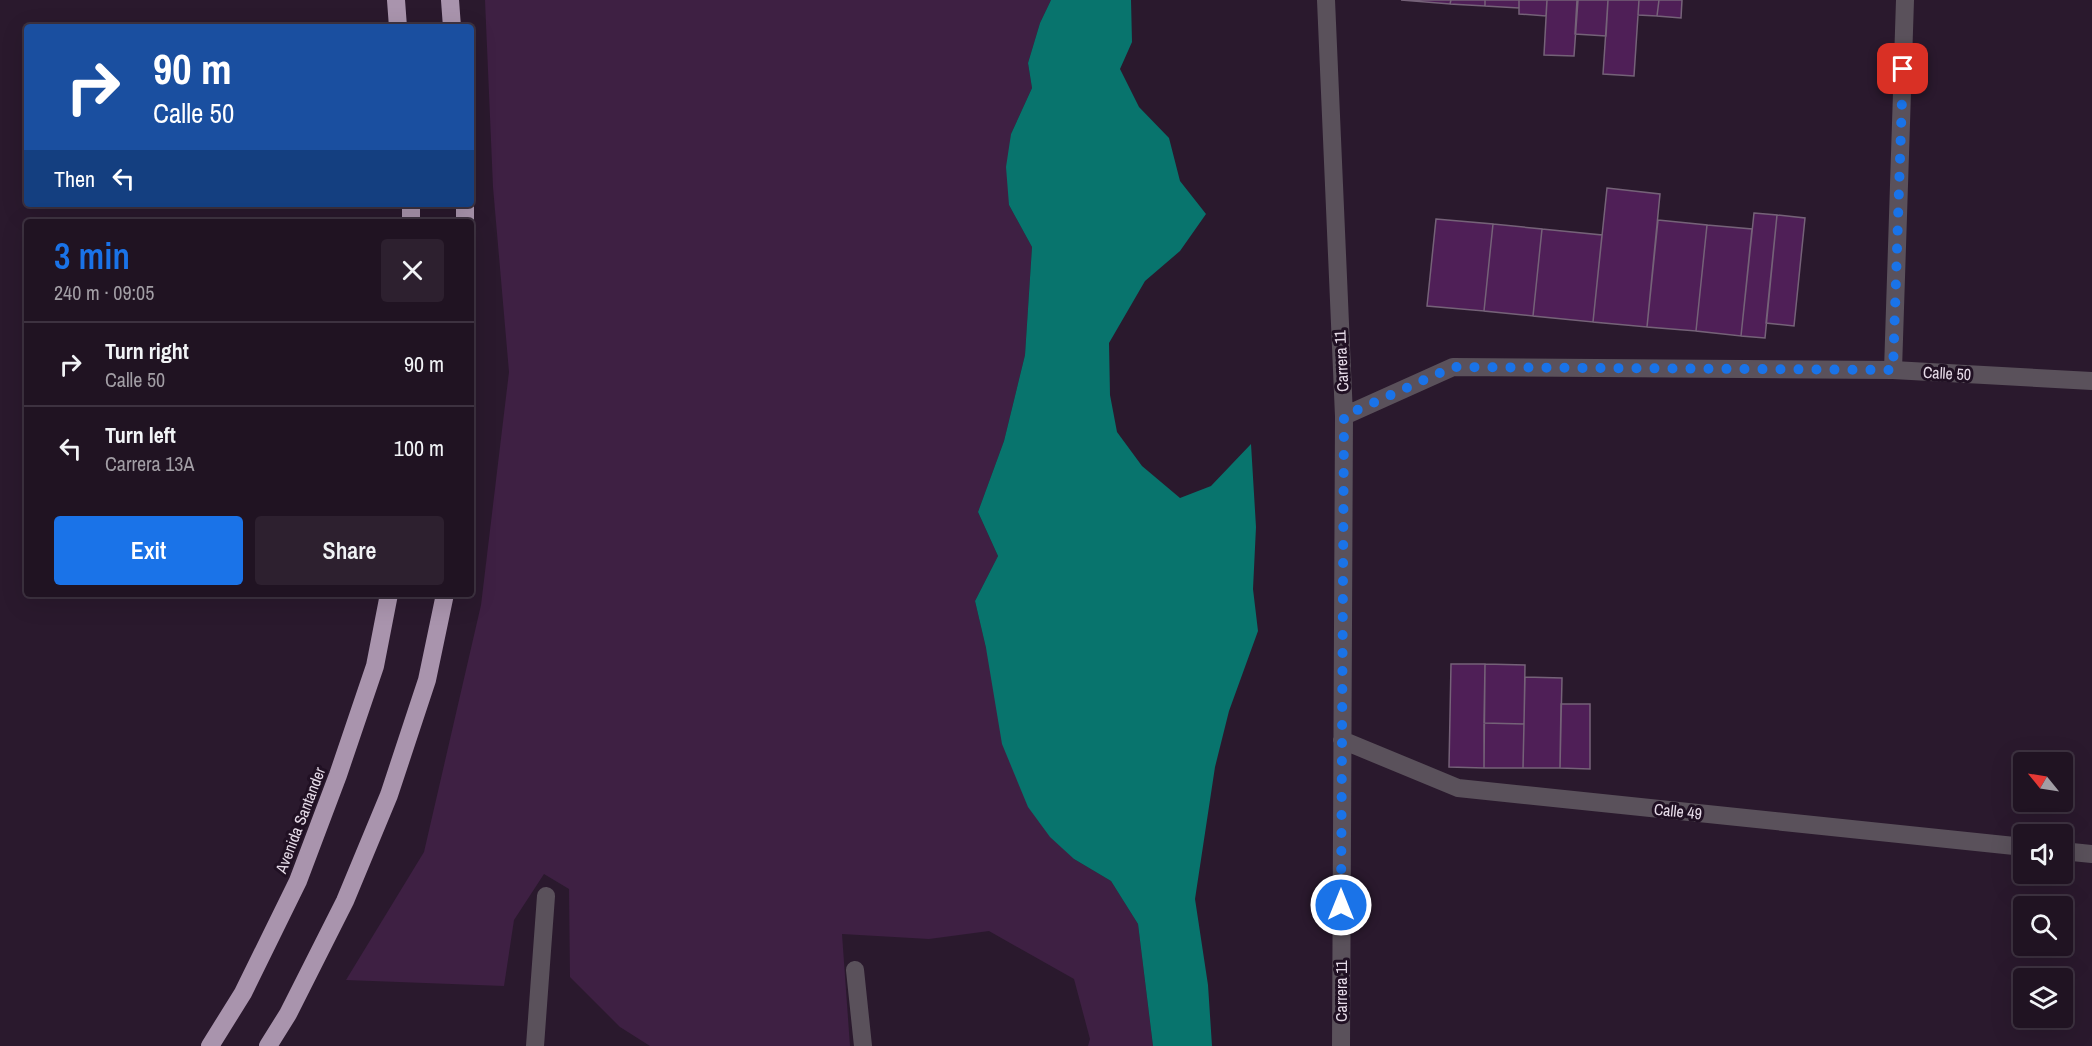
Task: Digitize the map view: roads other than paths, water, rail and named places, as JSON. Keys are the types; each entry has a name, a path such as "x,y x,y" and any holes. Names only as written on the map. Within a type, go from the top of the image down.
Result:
{"highway":[{"path":"396,0 398,24"},
{"path":"450,0 452,24"},
{"name":"Avenida Santander","path":"210,1046 243,993 298,881 338,775 375,666 388,597"},
{"path":"268,1046 288,1014 345,901 389,795 428,680 444,597"}],"street":[{"name":"Carrera 11","path":"1326,0 1344,416 1341,1046"},
{"path":"1893,370 1905,0"},
{"name":"Calle 50","path":"1344,416 1453,367 1893,370 2092,381"},
{"name":"Calle 49","path":"1342,740 1458,788 2013,846"},
{"path":"2073,852 2092,854"},
{"path":"535,1046 546,896"},
{"path":"855,970 863,1046"}]}
